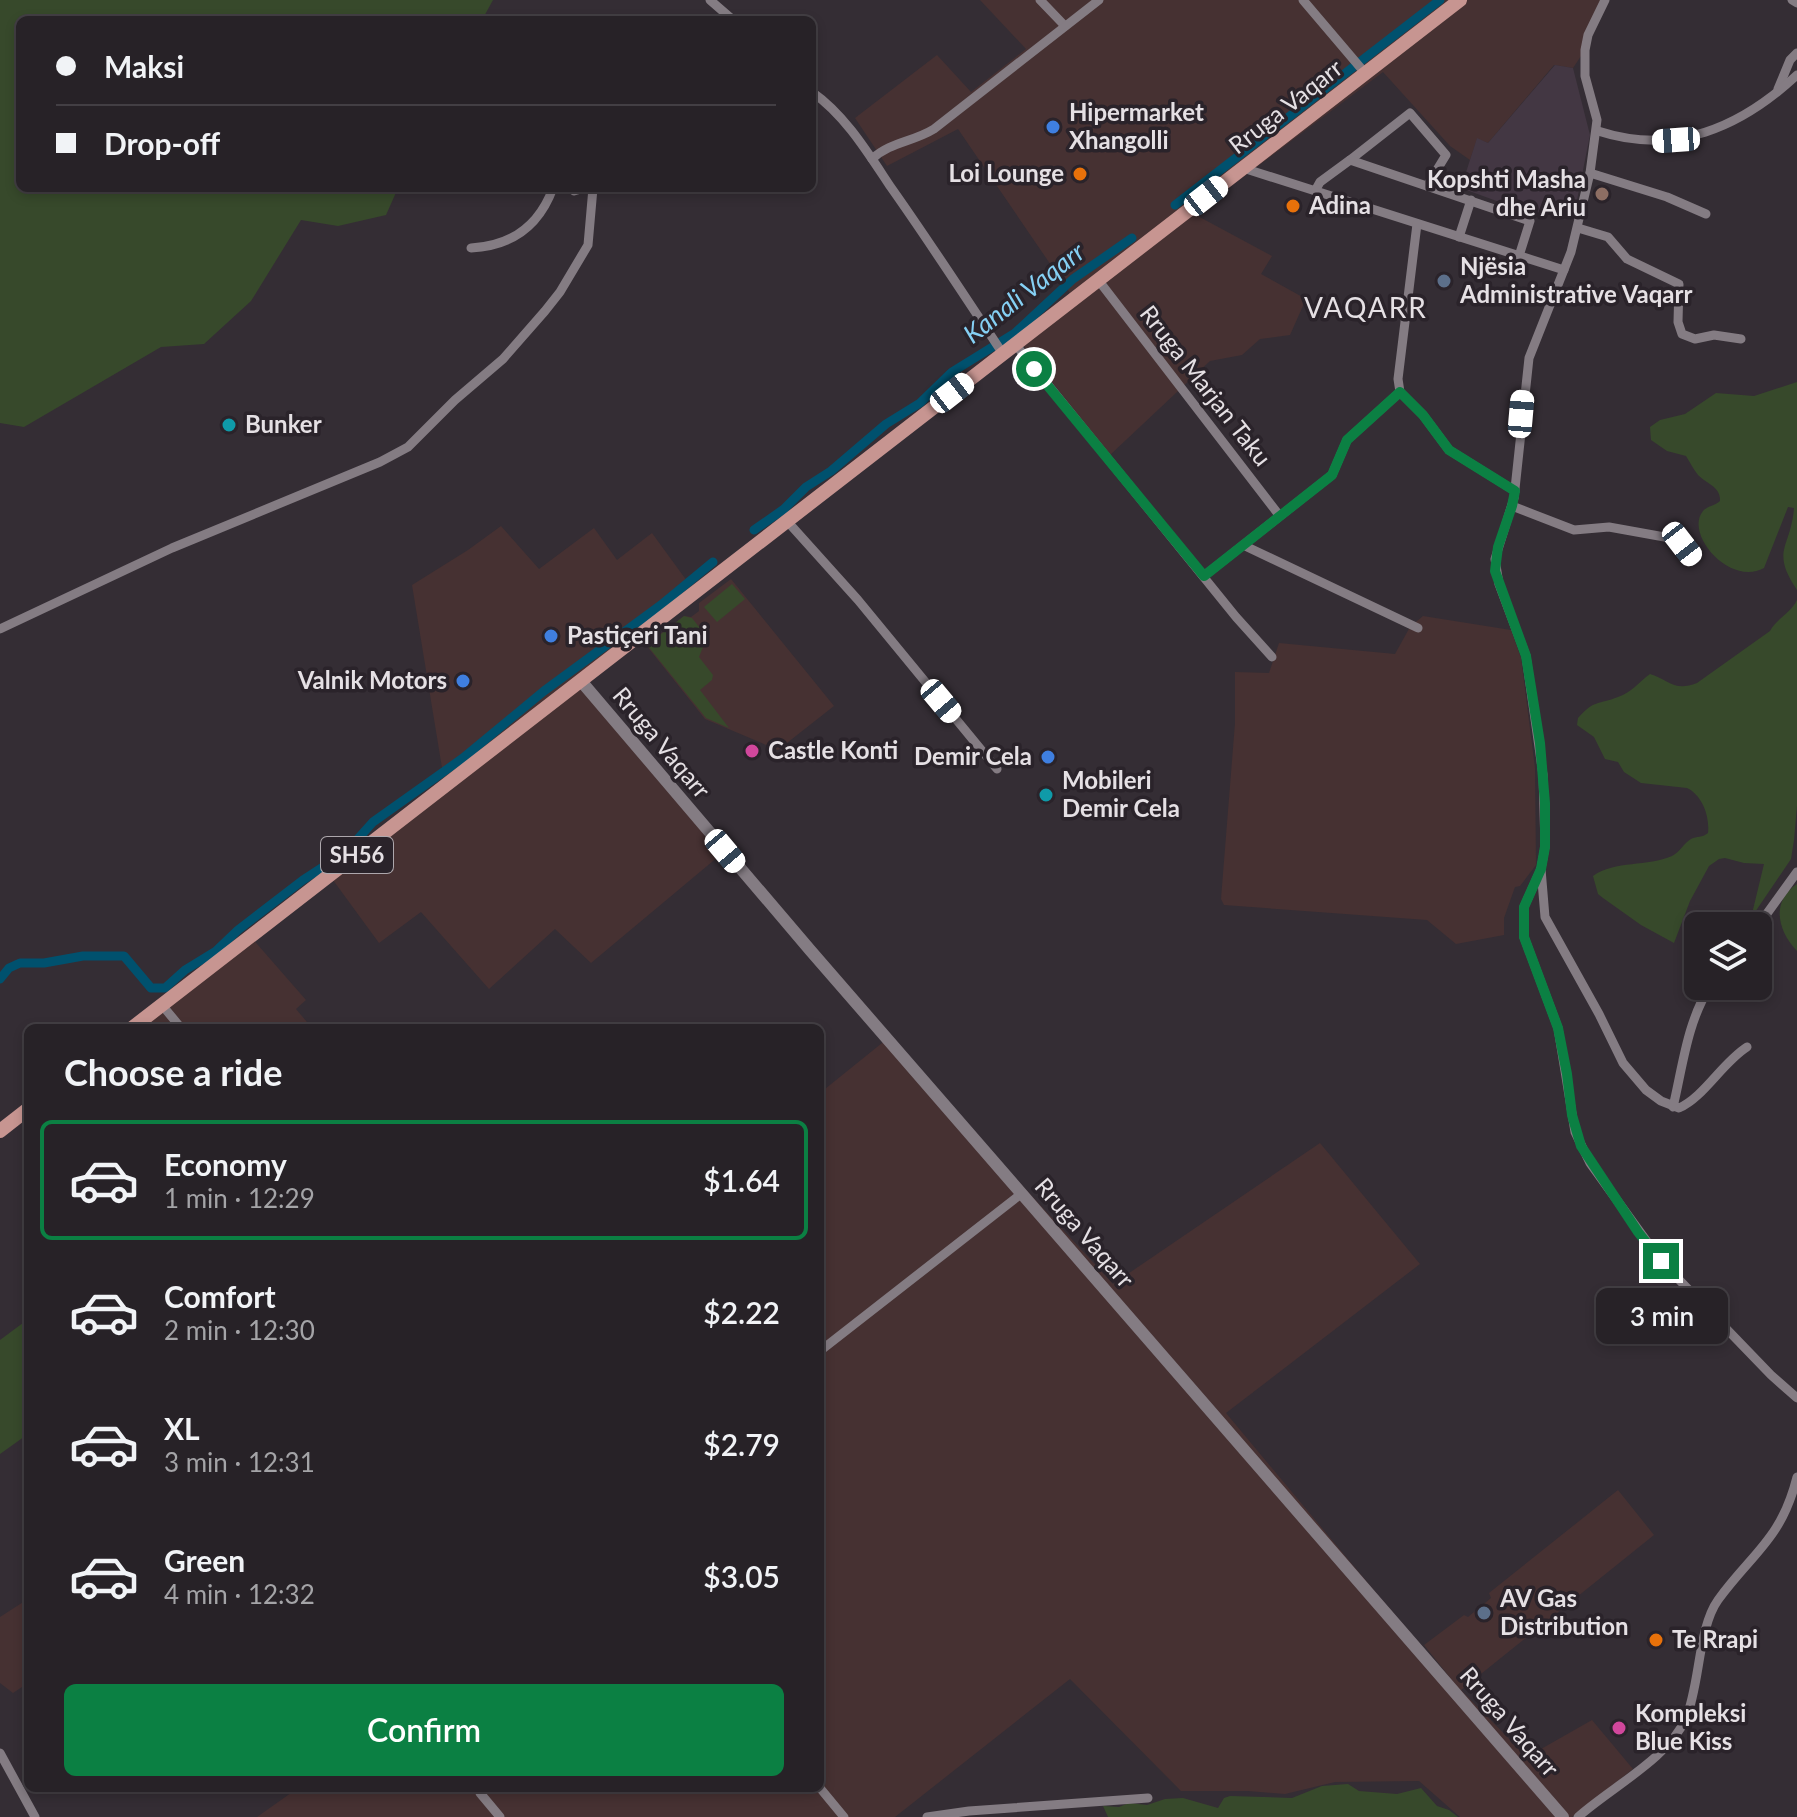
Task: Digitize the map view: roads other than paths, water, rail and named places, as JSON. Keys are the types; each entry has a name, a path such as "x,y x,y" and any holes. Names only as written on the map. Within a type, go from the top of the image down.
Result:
{"main road":[{"name":"Rruga Vaqarr","path":"1460,0 1360,66 1243,168 1015,344 998,348 787,521 581,681 791,928 1563,1817"},
{"name":"SH56","path":"137,1024 581,681"},
{"path":"0,1131 24,1112"}],"street":[{"path":"710,0 728,16"},
{"path":"1040,0 1065,26"},
{"path":"872,159 891,145 915,140 934,129 1099,0"},
{"path":"1303,0 1360,66"},
{"path":"1605,0 1588,35 1585,50 1585,76 1598,131 1590,173 1578,228 1529,358 1515,491 1498,547 1495,571 1521,640 1529,673 1543,775 1545,847 1541,869 1524,907 1524,937 1558,1028 1572,1115 1581,1146 1661,1261 1797,1398"},
{"path":"1777,92 1790,60 1797,53"},
{"path":"1598,131 1633,140 1676,140 1730,123 1797,75"},
{"path":"816,95 834,110 872,159 965,293 998,348"},
{"path":"1315,191 1320,182 1410,113 1446,155 1427,186"},
{"path":"1350,160 1530,221 1519,256"},
{"path":"1243,168 1564,270"},
{"path":"1590,173 1667,197 1706,214"},
{"path":"471,248 499,244 524,232 536,219 551,192"},
{"path":"0,629 172,548 380,462 408,447 518,343 560,292 588,245 593,192"},
{"path":"1459,237 1471,200"},
{"path":"1417,224 1398,379 1400,392 1423,415 1449,450 1515,491"},
{"path":"1578,228 1608,237 1627,259 1679,284 1678,322 1682,334 1695,339 1714,335 1741,339"},
{"name":"Rruga Marjan Taku","path":"1099,281 1279,515"},
{"path":"1015,344 1236,617 1272,657"},
{"path":"1204,576 1332,475 1347,440 1400,392"},
{"path":"1512,506 1574,530 1609,527 1670,538 1682,544 1693,558"},
{"path":"787,521 858,600 997,769"},
{"path":"1243,545 1418,628"},
{"path":"1541,869 1545,917 1623,1063 1646,1090 1679,1108 1747,1047"},
{"path":"1768,912 1797,872"},
{"path":"1673,1107 1694,1018 1703,1000"},
{"path":"162,1005 178,1024"},
{"path":"824,1348 1021,1194"},
{"path":"1578,1817 1662,1749 1681,1727 1689,1709 1713,1610 1778,1528 1797,1477"},
{"path":"0,1753 35,1817"},
{"path":"823,1792 844,1817"},
{"path":"480,1793 500,1817"},
{"path":"22,1798 26,1817"},
{"path":"927,1817 1148,1798"}],"waterway":[{"name":"Kanali Vaqarr","path":"1175,205 1440,0"},
{"name":"Kanali Vaqarr","path":"754,530 784,509 806,487 831,471 886,424 920,403 952,372 1015,333 1073,279 1132,238"},
{"path":"0,979 9,968 20,963 44,963 83,956 124,956 151,988 165,988 303,880 346,852 373,822 463,758 544,691 661,605 713,562"}],"place":[{"name":"Hipermarket Xhangolli","path":"1053,127"},
{"name":"Loi Lounge","path":"1080,174"},
{"name":"Kopshti Masha dhe Ariu","path":"1602,194"},
{"name":"Adina","path":"1293,206"},
{"name":"Njësia Administrative Vaqarr","path":"1444,281"},
{"name":"Bunker","path":"229,425"},
{"name":"Pastiçeri Tani","path":"551,636"},
{"name":"Valnik Motors","path":"463,681"},
{"name":"Castle Konti","path":"752,751"},
{"name":"Demir Cela","path":"1048,757"},
{"name":"Mobileri Demir Cela","path":"1046,795"},
{"name":"AV Gas Distribution","path":"1484,1613"},
{"name":"Te Rrapi","path":"1656,1640"},
{"name":"Kompleksi Blue Kiss","path":"1619,1728"}],"district":[{"name":"VAQARR","path":"1366,308"}]}
